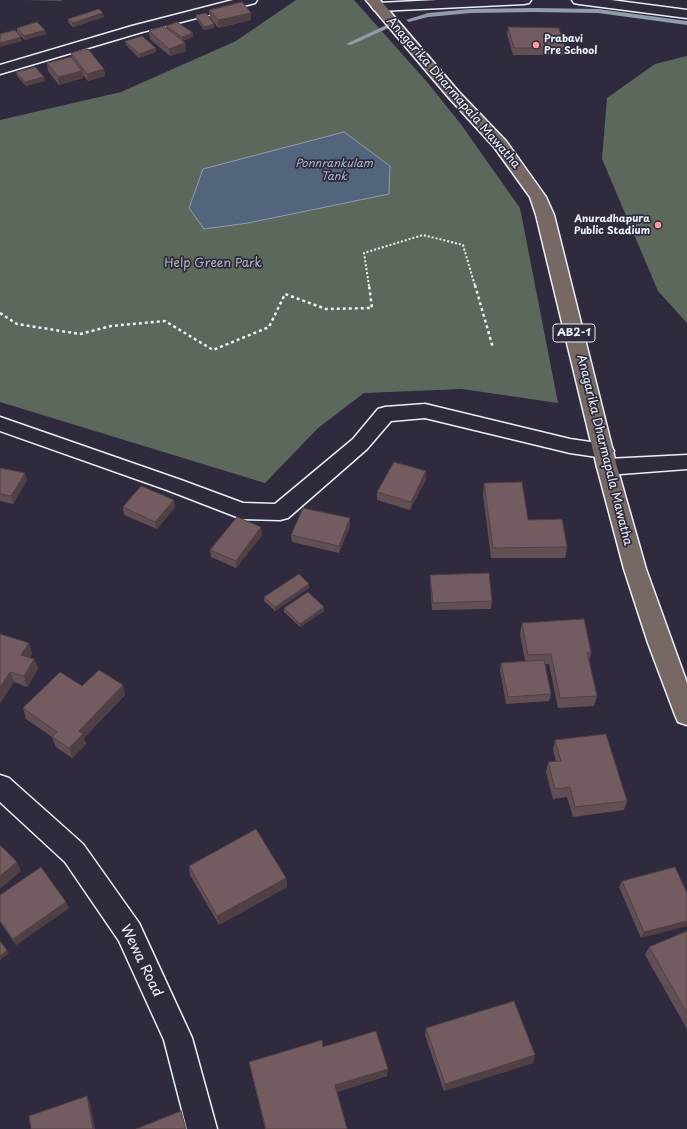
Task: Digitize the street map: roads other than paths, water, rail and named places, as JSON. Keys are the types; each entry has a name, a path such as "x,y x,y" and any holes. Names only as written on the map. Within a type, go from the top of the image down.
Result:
{"main road":[{"name":"Anagarika Dharmapala Mawatha","path":"376,4 454,95 500,144 538,197 545,215 635,569 660,643 687,715"}],"street":[{"path":"0,70 136,29 250,0"},
{"path":"376,4 524,0"},
{"path":"579,0 663,6 687,14"},
{"path":"0,424 174,485 242,511 280,512 360,444 385,414 425,411 570,446 606,459 687,462"},
{"name":"Wewa Road","path":"0,786 74,853 129,932 178,1038 202,1129"}],"water":[{"name":"Ponnrankulam Tank","path":"344,132 390,166 389,194 248,223 204,229 189,208 203,169"}],"waterway":[{"path":"409,20 428,15 471,11 533,10 598,11 687,23"},
{"path":"349,44 395,23"}],"place":[{"name":"Prabavi Pre School","path":"536,45"},
{"name":"Anuradhapura Public Stadium","path":"658,225"}],"park label":[{"name":"Help Green Park","path":"213,264"}]}
